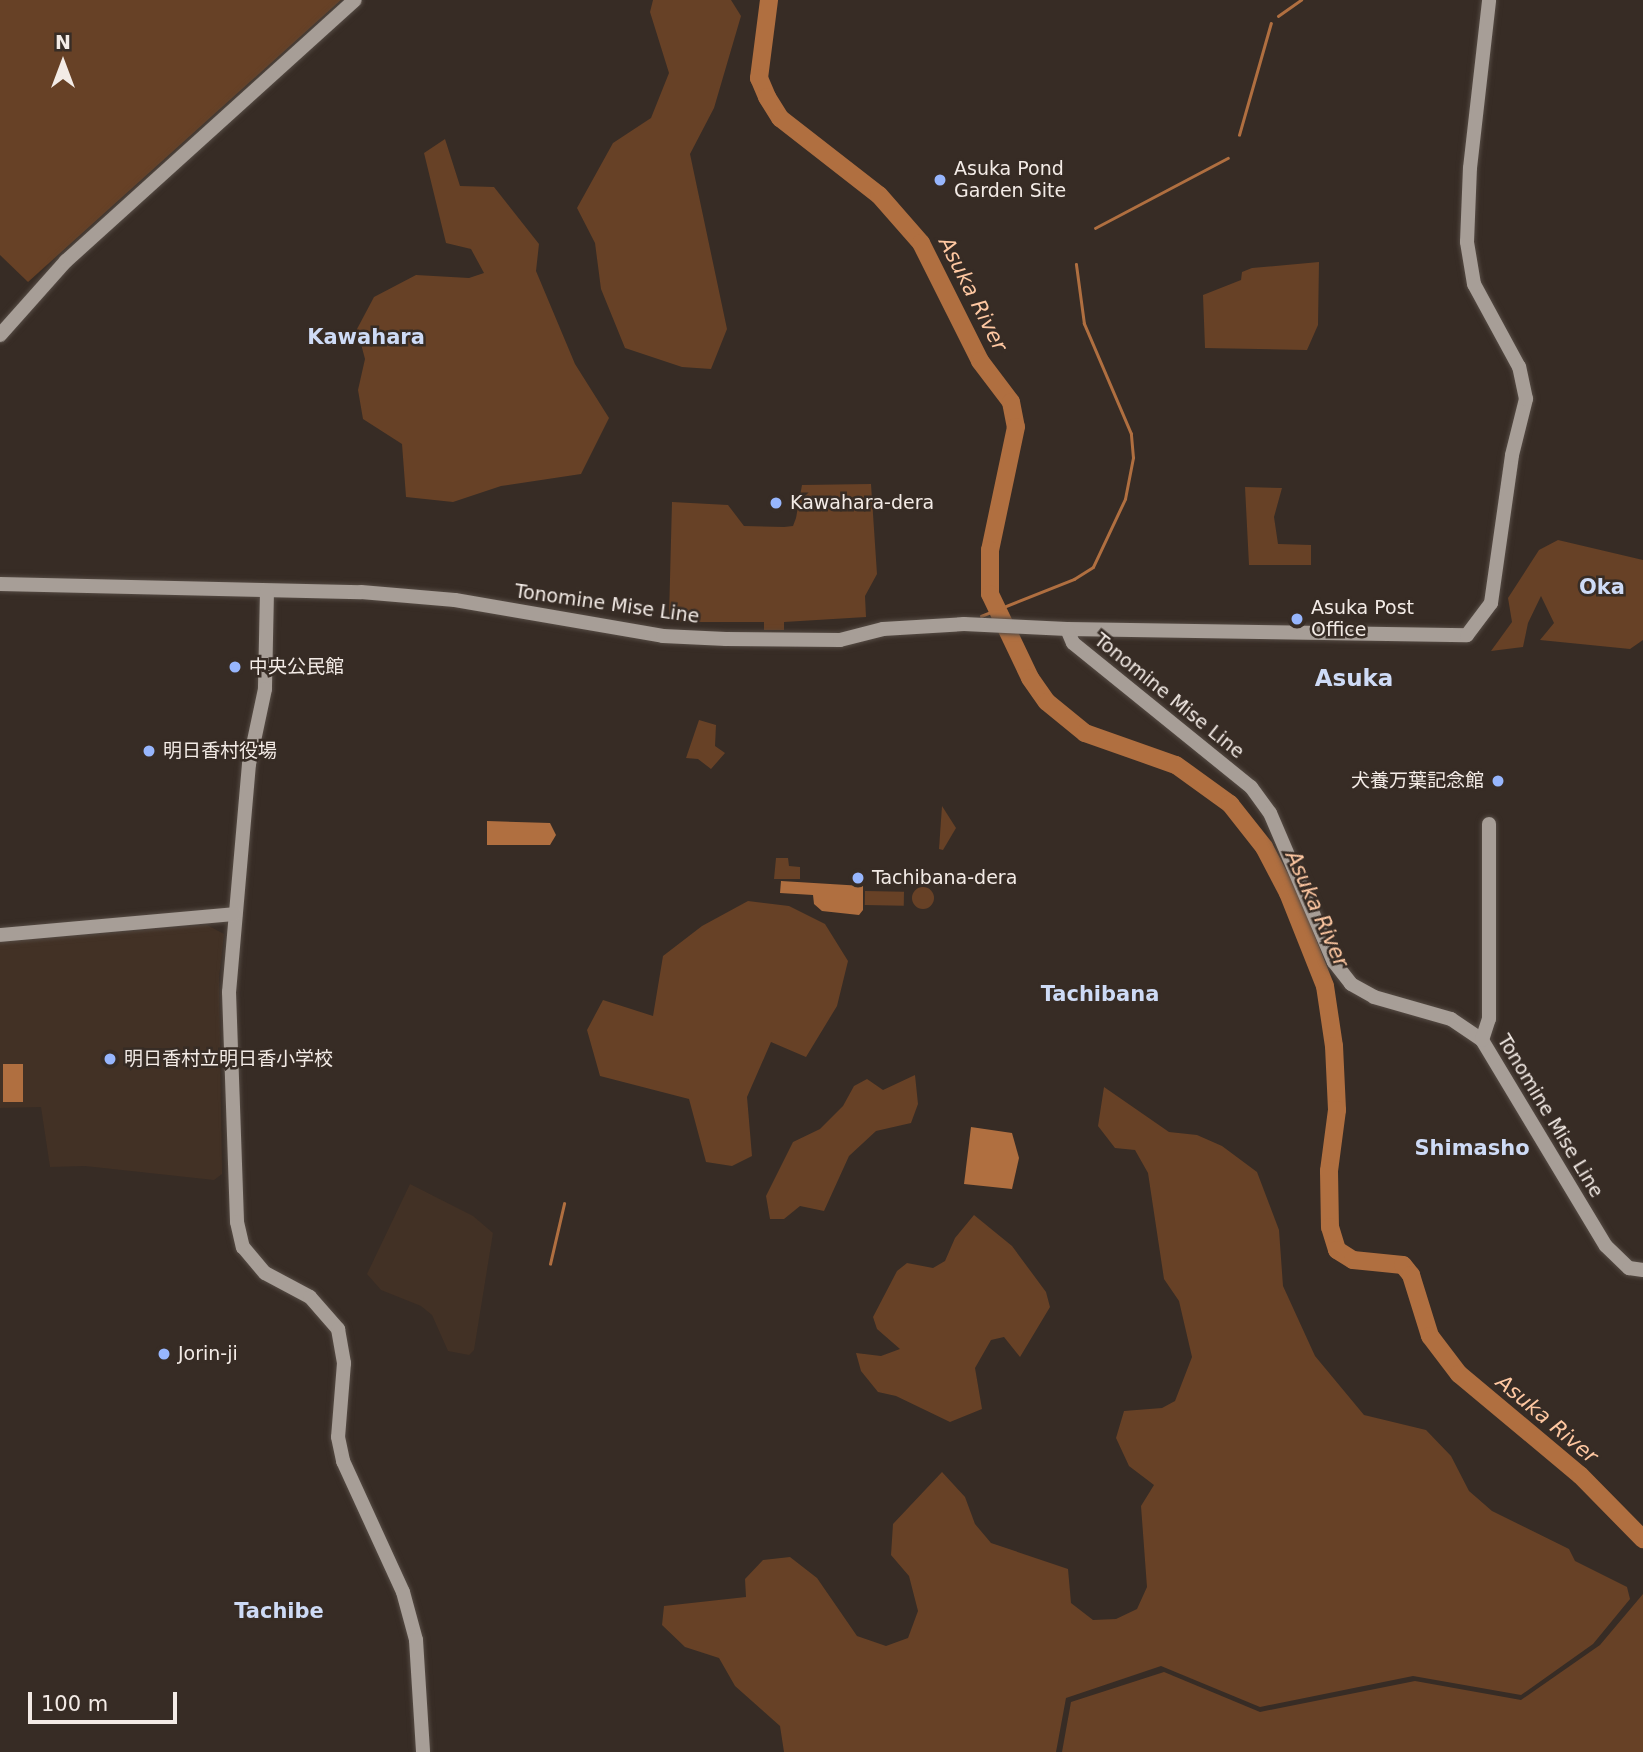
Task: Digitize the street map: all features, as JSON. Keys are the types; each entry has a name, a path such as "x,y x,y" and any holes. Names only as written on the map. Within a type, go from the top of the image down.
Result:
{"street":[{"path":"0,335 66,261 355,0"},
{"path":"1067,629 1467,635 1491,603 1512,455 1526,399 1519,367 1474,284 1468,242 1470,168 1489,0"},
{"name":"Tonomine Mise Line","path":"0,584 267,591 455,600 663,636 713,639 840,640 925,625 1067,629 1073,643 1251,787 1270,813 1334,962 1351,984 1374,997 1451,1019 1482,1040 1605,1246 1629,1269 1643,1270"},
{"path":"267,591 265,689 249,764 229,992 237,1222 243,1247 265,1273 310,1297 338,1329 344,1363 338,1437 343,1461 403,1592 416,1640 423,1752"},
{"path":"1482,1040 1489,1019 1489,824"},
{"path":"0,935 235,914"}],"shaded area":[{"path":"0,0 341,0 28,282 0,255"},
{"path":"653,0 731,0 741,16 714,108 690,154 727,329 711,369 682,367 625,348 601,289 595,243 577,208 613,143 651,118 669,73 650,12"},
{"path":"445,139 460,186 494,187 539,244 536,271 575,364 609,418 581,474 501,486 453,502 406,497 402,444 363,419 358,390 365,359 357,329 374,297 416,275 469,278 484,273 471,249 446,243 424,153"},
{"path":"1319,262 1318,325 1307,350 1205,348 1203,295 1241,280 1242,272 1252,268"},
{"path":"871,484 877,574 865,596 866,617 784,622 784,630 764,630 764,622 676,622 676,617 669,617 672,502 728,505 744,526 784,527 793,526 802,485"},
{"path":"1245,487 1282,488 1274,517 1278,544 1311,545 1311,565 1249,565"},
{"path":"1558,540 1643,560 1643,640 1630,649 1540,640 1554,623 1541,596 1528,623 1523,647 1491,651 1512,622 1508,598 1539,550"},
{"path":"699,720 716,725 715,746 725,753 711,769 698,759 686,758"},
{"path":"942,806 956,828 943,850 939,849"},
{"path":"487,821 550,823 556,835 550,845 487,845"},
{"path":"776,858 788,858 789,866 800,867 800,879 774,879"},
{"path":"781,881 863,886 863,910 859,915 822,911 814,904 813,895 780,893"},
{"path":"923,887 931,890 934,898 931,906 923,909 915,906 912,898 915,890"},
{"path":"865,891 904,892 904,906 865,905"},
{"path":"748,901 789,906 825,924 848,961 837,1006 806,1057 771,1042 747,1097 752,1156 732,1166 706,1162 689,1099 600,1076 587,1030 603,1000 653,1016 663,956 702,926"},
{"name":"明日香村立明日香小学校","path":"207,925 224,934 219,977 222,1174 214,1180 85,1166 50,1167 41,1107 0,1108 0,942"},
{"path":"3,1064 23,1064 23,1102 3,1102"},
{"path":"915,1075 918,1104 911,1123 876,1131 849,1156 824,1211 800,1206 784,1219 770,1219 766,1196 793,1142 820,1129 843,1106 854,1086 867,1079 883,1090"},
{"path":"1104,1087 1169,1132 1197,1135 1222,1146 1257,1172 1279,1230 1283,1286 1315,1356 1364,1415 1426,1430 1451,1456 1469,1491 1492,1511 1569,1549 1575,1561 1627,1587 1630,1599 1593,1644 1521,1695 1413,1676 1260,1707 1161,1666 1066,1698 1056,1752 784,1752 780,1726 735,1686 719,1658 685,1647 662,1625 664,1606 746,1597 745,1579 763,1560 790,1557 817,1578 857,1636 886,1646 908,1638 918,1611 909,1576 891,1555 893,1524 942,1472 965,1497 975,1524 991,1543 1068,1569 1071,1603 1093,1620 1116,1619 1137,1609 1147,1587 1141,1506 1154,1485 1129,1466 1116,1438 1124,1411 1162,1408 1175,1401 1192,1357 1179,1301 1164,1279 1148,1173 1135,1150 1115,1148 1098,1126"},
{"path":"971,1127 1012,1133 1019,1158 1012,1189 964,1184"},
{"path":"410,1184 473,1216 493,1233 474,1350 469,1355 448,1351 432,1315 421,1306 381,1290 367,1274"},
{"path":"974,1215 1012,1246 1046,1292 1050,1307 1020,1357 1004,1337 991,1340 975,1368 982,1409 950,1422 896,1396 878,1392 861,1371 856,1353 881,1356 900,1349 877,1329 873,1317 897,1271 907,1263 933,1268 945,1261 955,1238"},
{"path":"1643,1594 1643,1752 1062,1752 1071,1702 1164,1672 1260,1712 1415,1681 1521,1700 1600,1645"}],"waterway":[{"name":"Asuka River","path":"769,0 759,78 767,97 780,118 879,195 921,243 980,361 1011,402 1016,427 990,550 990,594 1030,678 1047,702 1085,733 1176,765 1230,804 1264,847 1288,893 1325,986 1334,1046 1337,1110 1329,1171 1330,1227 1337,1250 1353,1260 1403,1265 1411,1275 1430,1336 1459,1374 1580,1475 1643,1539"},
{"path":"1278,16 1301,0"},
{"path":"1239,135 1271,23"},
{"path":"1095,228 1228,158"},
{"path":"981,616 1074,579 1093,567 1125,499 1133,458 1131,434 1084,324 1076,265"},
{"path":"550,1264 564,1204"}],"place":[{"name":"Asuka Pond Garden Site","path":"940,180"},
{"name":"Kawahara-dera","path":"776,503"},
{"name":"Asuka Post Office","path":"1297,619"},
{"name":"中央公民館","path":"235,667"},
{"name":"明日香村役場","path":"149,751"},
{"name":"犬養万葉記念館","path":"1498,781"},
{"name":"Tachibana-dera","path":"858,878"},
{"name":"明日香村立明日香小学校","path":"110,1059"},
{"name":"Jorin-ji","path":"164,1354"}],"district":[{"name":"Kawahara","path":"366,337"},
{"name":"Oka","path":"1602,587"},
{"name":"Asuka","path":"1354,678"},
{"name":"Tachibana","path":"1100,994"},
{"name":"Shimasho","path":"1472,1148"},
{"name":"Tachibe","path":"279,1611"}]}
